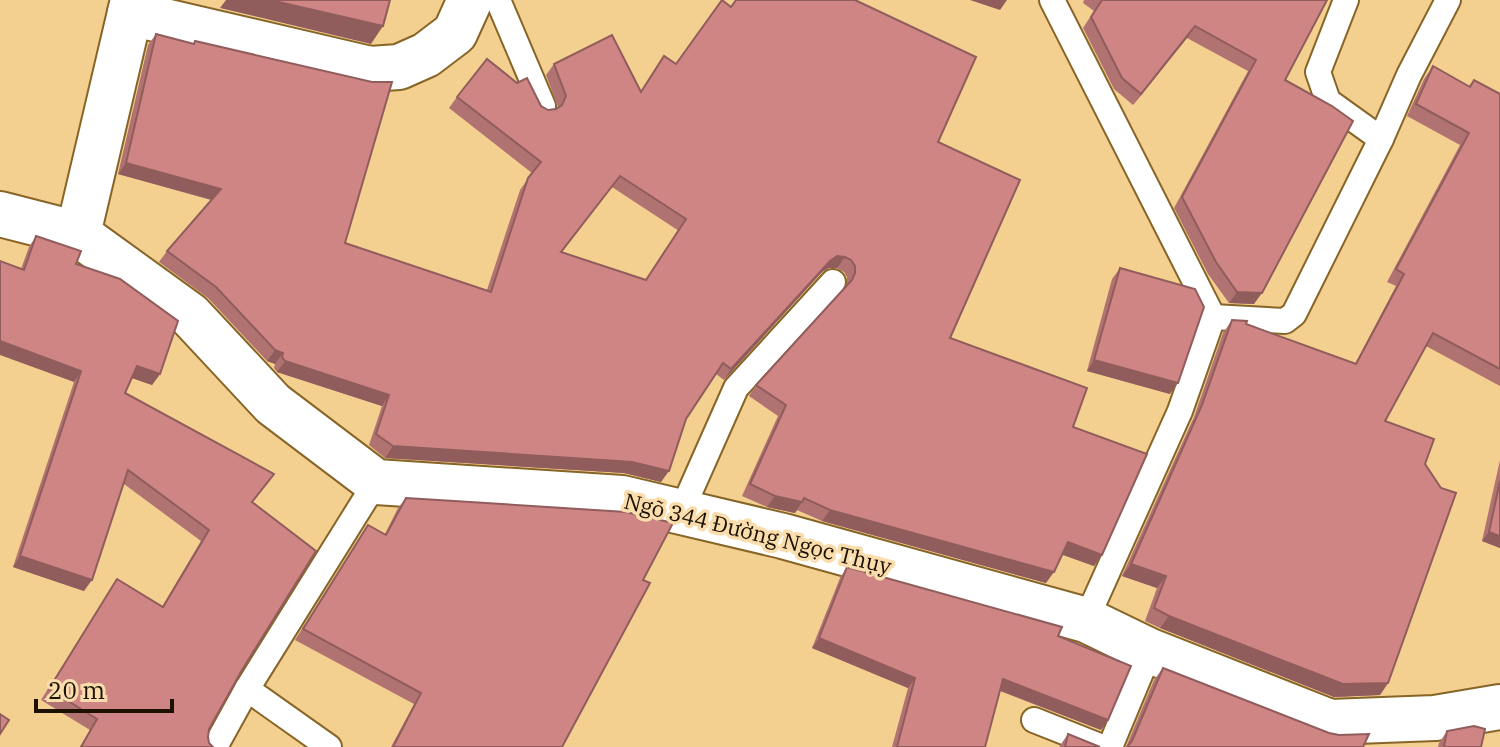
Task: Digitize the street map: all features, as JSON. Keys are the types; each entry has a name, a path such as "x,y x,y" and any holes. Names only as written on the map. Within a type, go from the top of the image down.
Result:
{"street":[{"path":"78,234 132,6 370,69 399,67 426,55 455,33 470,0"},
{"path":"0,214 78,234 190,315 273,404 376,482"},
{"name":"Ngõ 344 Đường Ngọc Thụy","path":"376,482 622,498 783,536 1086,620 1150,651 1330,722 1435,718 1500,707"}],"lane":[{"path":"498,0 543,106"},
{"path":"1052,0 1213,317 1180,411 1086,620"},
{"path":"1346,0 1318,72 1328,101 1381,139"},
{"path":"1213,317 1285,321 1294,314 1448,0"},
{"path":"681,512 736,388 833,282"},
{"path":"215,747 247,689 376,482"},
{"path":"1110,747 1150,651"},
{"path":"247,689 329,747"},
{"path":"1034,720 1102,747"}],"building":[{"path":"270,0 390,0 383,26"},
{"path":"722,0 731,7 736,0 855,0 976,57 938,142 1020,180 950,338 1087,388 1073,427 1147,454 1102,555 1068,542 1054,572 830,510 804,498 802,502 775,496 750,484 786,405 756,385 852,280 855,266 845,257 837,256 830,261 731,369 723,363 686,419 669,471 632,462 393,446 376,434 389,395 285,361 283,353 275,350 216,287 167,251 221,189 126,163 156,34 372,82 392,82 345,243 491,292 528,178 541,162 457,97 487,59 517,83 527,78 541,106 548,110 562,105 566,96 554,64 612,35 641,92 664,56 676,64","holes":["620,176 686,219 646,280 561,252"]},
{"path":"1102,0 1327,0 1285,80 1353,121 1262,293 1237,292 1216,262 1182,197 1256,60 1195,26 1141,94 1122,78 1091,17"},
{"path":"1433,66 1470,87 1474,80 1500,94 1500,369 1433,333 1385,421 1434,439 1425,464 1441,488 1456,493 1388,683 1343,684 1154,608 1166,576 1131,564 1202,405 1232,320 1247,321 1246,324 1356,364 1404,274 1396,269 1469,133 1416,104"},
{"path":"36,236 81,251 76,264 120,279 178,321 160,374 137,366 125,393 274,474 252,502 316,551 209,729 209,743 213,747 81,747 97,719 49,689 117,579 163,607 209,530 128,470 92,580 20,556 81,371 0,341 0,261 24,270"},
{"path":"1120,268 1195,289 1204,307 1178,383 1094,360"},
{"path":"1500,481 1500,536 1489,532"},
{"path":"406,498 626,512 673,523 643,580 650,583 562,747 393,747 421,693 303,629 368,525 386,535"},
{"path":"847,567 1062,627 1058,636 1131,666 1108,720 1003,679 985,747 897,747 915,678 819,638"},
{"path":"1163,668 1329,733 1369,734 1363,747 1127,747"},
{"path":"0,714 9,720 0,734"},
{"path":"1474,726 1485,729 1481,747 1444,747 1447,731"},
{"path":"1068,734 1100,747 1065,747"}]}
